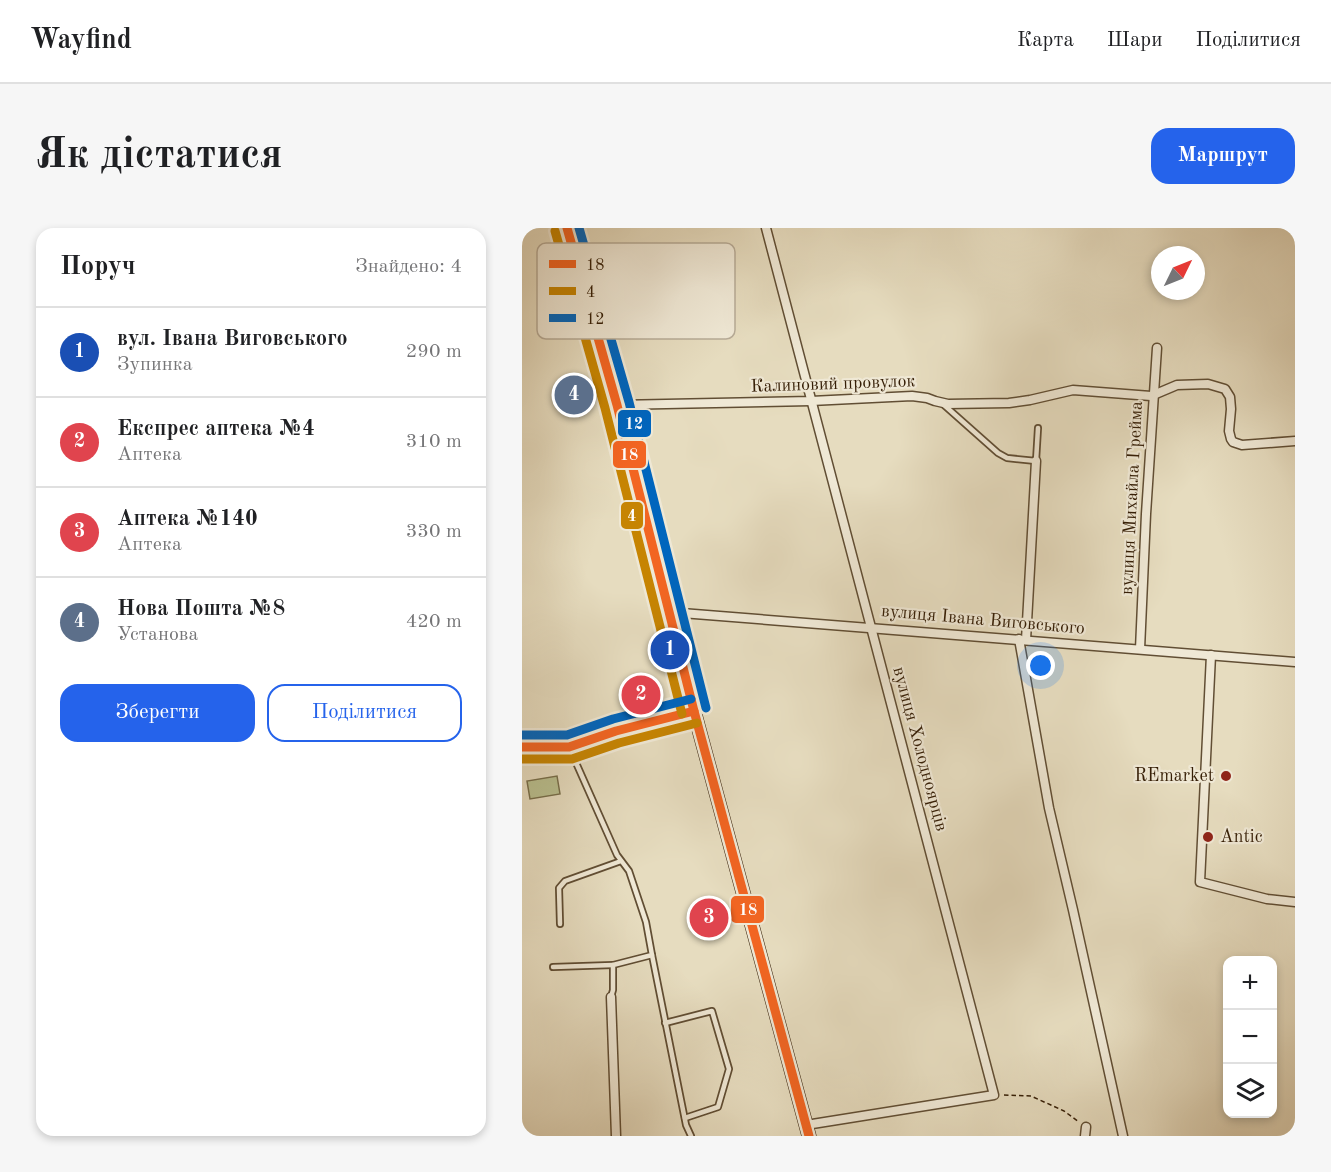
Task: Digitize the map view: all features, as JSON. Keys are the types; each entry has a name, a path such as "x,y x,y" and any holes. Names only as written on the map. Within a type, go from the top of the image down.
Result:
{"main road":[{"path":"567,228 571,243"},
{"path":"598,339 694,711 807,1130"}],"street":[{"name":"вулиця Холодноярців","path":"766,228 994,1095"},
{"name":"вулиця Михайла Грейма","path":"1140,649 1157,348"},
{"path":"1154,395 1181,385 1202,383 1220,386 1228,392 1230,397 1229,436 1233,442 1242,445 1295,441"},
{"name":"Калиновий провулок","path":"617,405 811,401 912,396 948,404 979,405 1030,400 1073,390 1154,395"},
{"path":"1036,461 1022,640 1049,808 1123,1136"},
{"name":"вулиця Івана Виговського","path":"669,612 1295,662"},
{"path":"1211,655 1200,882 1267,899 1295,902"},
{"path":"522,747 569,747 616,731 694,711"},
{"path":"611,997 616,1136"},
{"path":"807,1130 994,1095"}],"lane":[{"path":"941,402 1006,458 1036,461 1038,428"},
{"path":"569,747 635,888 645,922 685,1118 691,1136"},
{"path":"560,924 560,888 565,881 621,861"},
{"path":"553,967 613,965 652,955"},
{"path":"611,997 613,965"},
{"path":"665,1023 712,1011 729,1069 718,1107 685,1118"}],"path":[{"path":"994,1095 1031,1096 1064,1111 1085,1132"}],"green space":[{"path":"557,776 560,794 530,799 527,781"}],"transit line":[{"name":"18","path":"567,228 571,243"},
{"name":"12","path":"579,228 583,243"},
{"name":"4","path":"555,231 558,243"},
{"name":"4","path":"586,339 682,714"},
{"name":"18","path":"598,339 694,711 809,1136"},
{"name":"12","path":"611,339 629,402 706,708"},
{"name":"12","path":"522,735 567,735 613,719 691,699"},
{"name":"18","path":"522,747 569,747 616,731 694,711"},
{"name":"4","path":"522,759 572,759 619,743 697,723"}],"place":[{"name":"Нова Пошта №8","path":"574,395"},
{"name":"вул. Івана Виговського","path":"670,650"},
{"name":"Експрес аптека №4","path":"641,695"},
{"name":"REmarket","path":"1226,776"},
{"name":"Antic","path":"1208,837"},
{"name":"Аптека №140","path":"709,918"}]}
